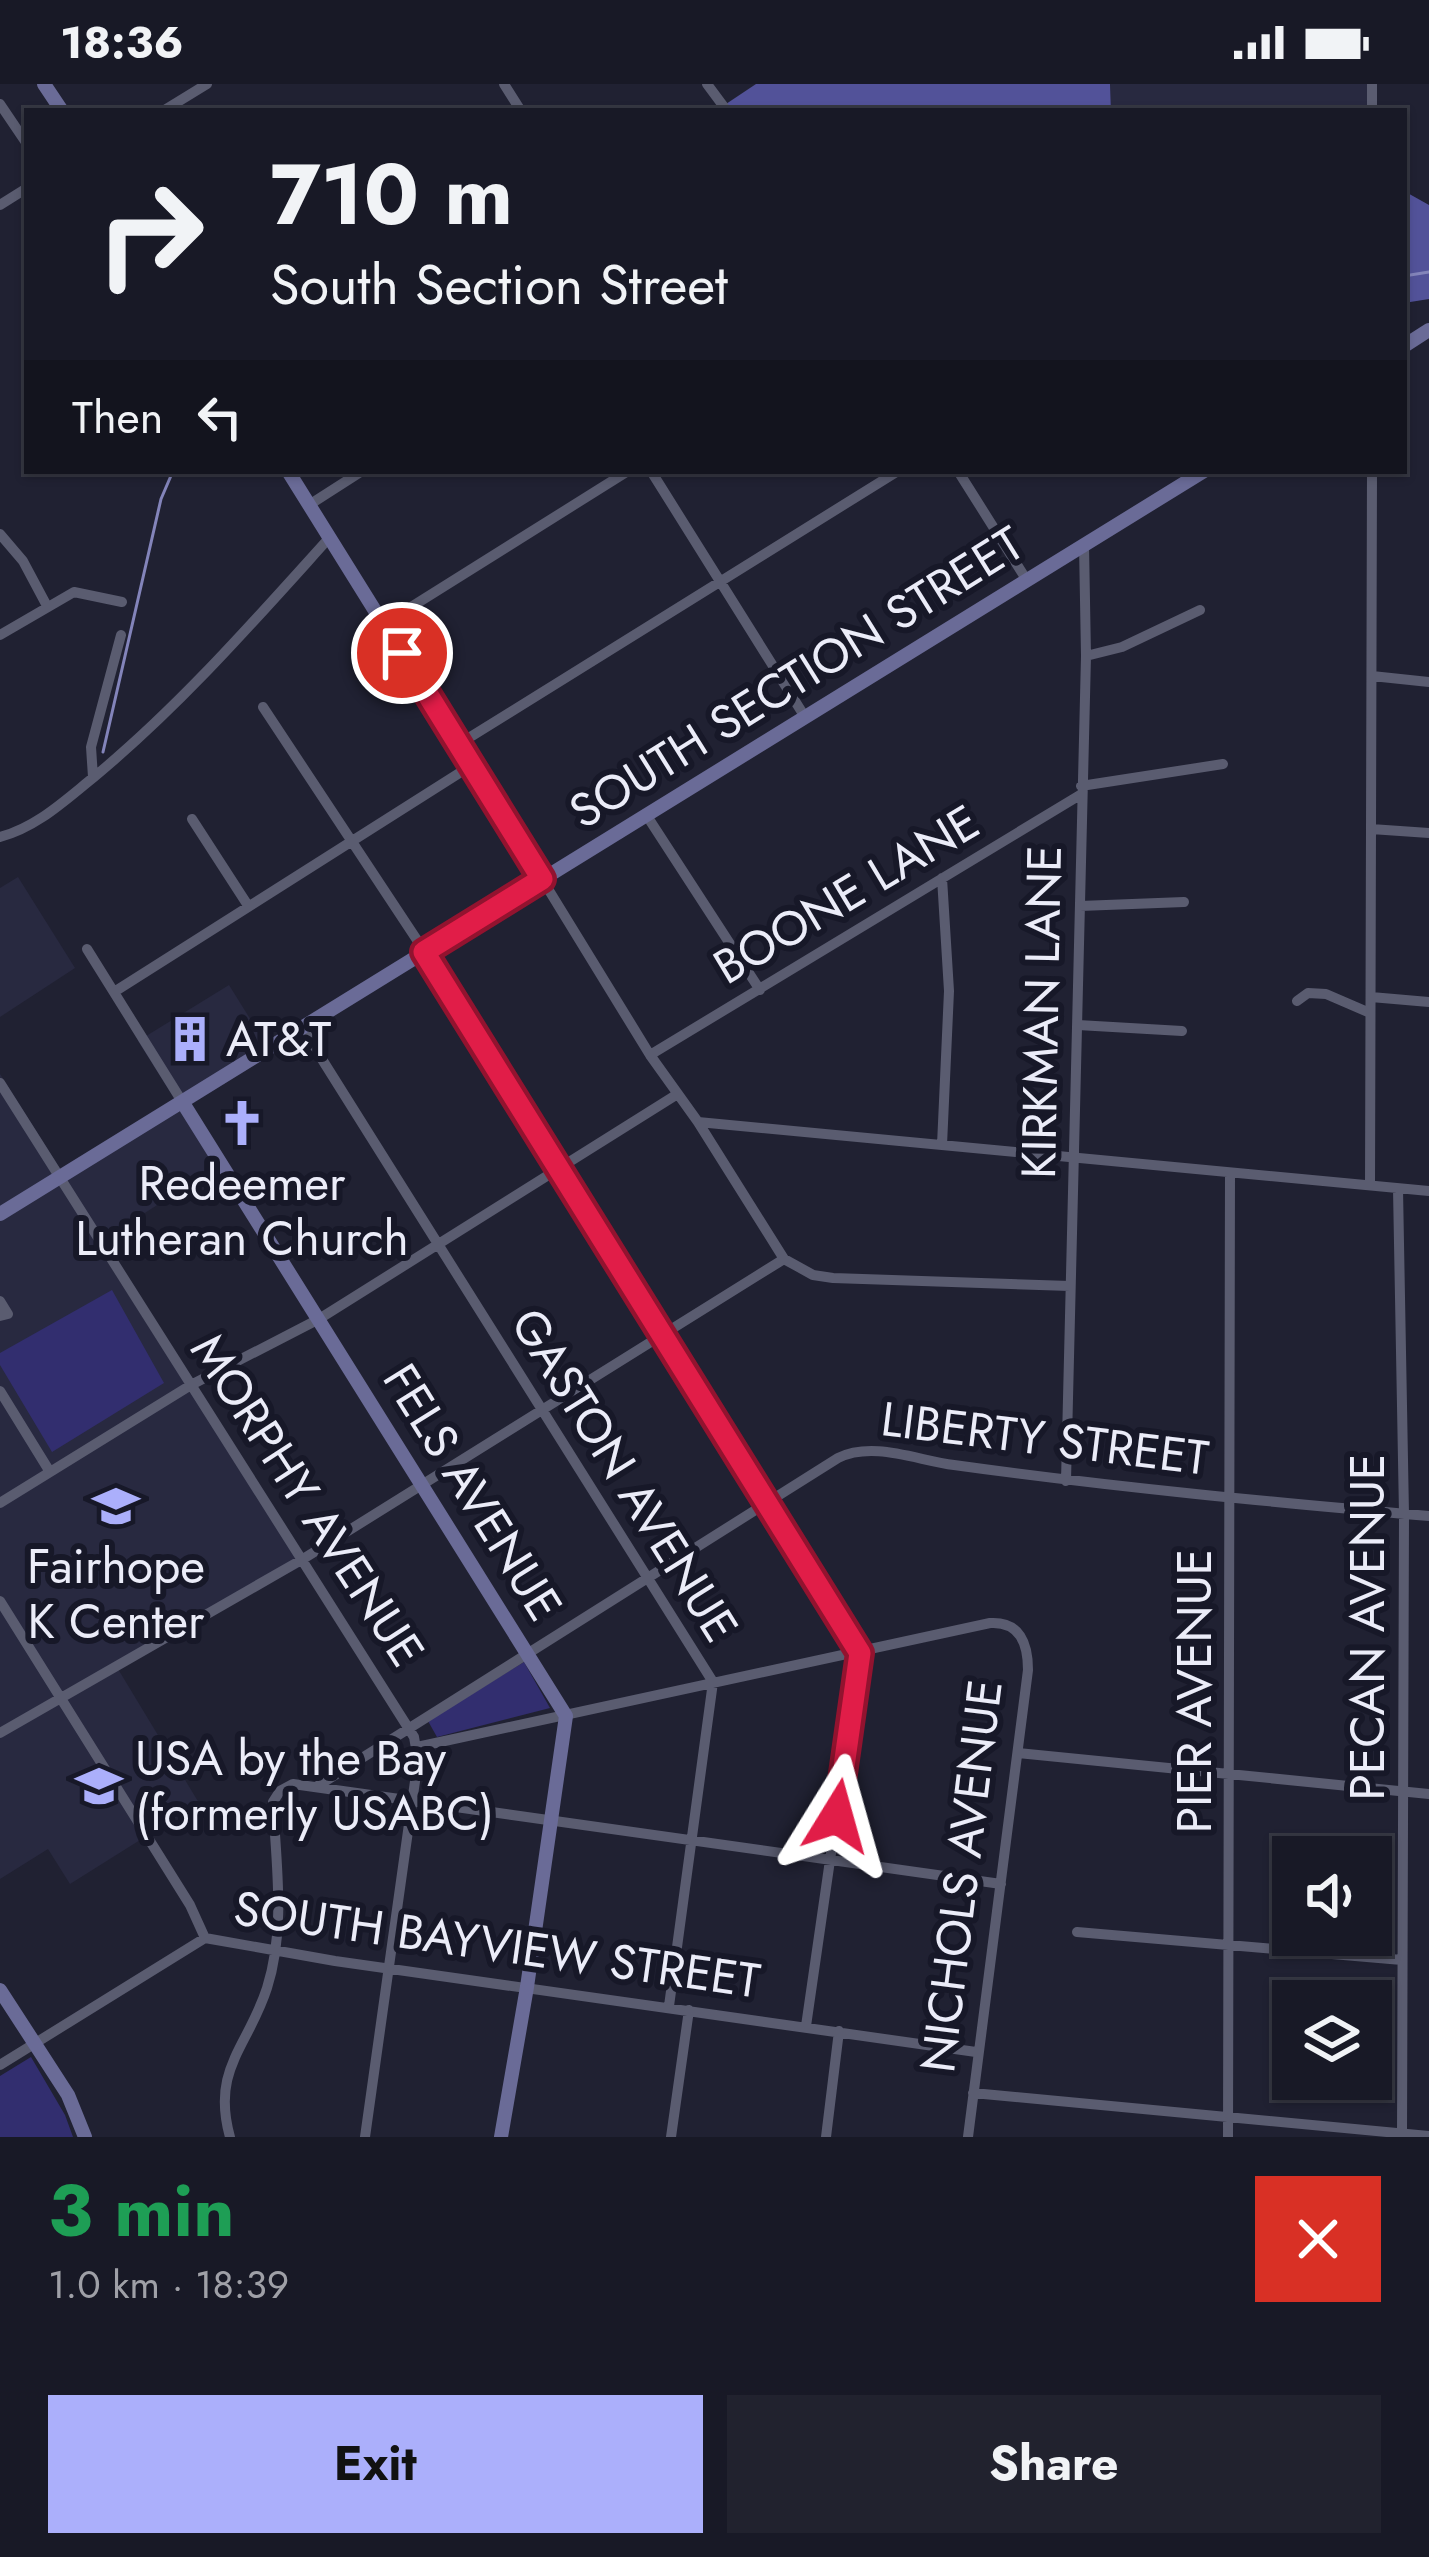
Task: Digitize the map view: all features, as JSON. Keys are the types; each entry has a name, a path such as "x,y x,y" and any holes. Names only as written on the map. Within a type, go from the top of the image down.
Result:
{"street":[{"path":"168,108 206,84"},
{"path":"0,104 24,140"},
{"path":"290,474 650,1055 698,1121 784,1259 813,1275 833,1278 1070,1286"},
{"path":"309,505 357,474"},
{"path":"383,624 623,474"},
{"path":"653,474 805,717"},
{"path":"459,744 893,474"},
{"path":"960,474 1027,579"},
{"name":"SOUTH SECTION STREET","path":"0,1214 1199,474"},
{"path":"1370,1184 1372,474"},
{"path":"0,534 23,561 47,606"},
{"path":"0,837 26,828 153,726 330,537"},
{"name":"KIRKMAN LANE","path":"1066,1481 1086,656 1084,545"},
{"path":"0,635 74,592 122,602"},
{"path":"1086,656 1122,647 1200,610"},
{"path":"93,777 91,747 121,634"},
{"path":"1372,676 1429,682"},
{"path":"262,707 424,952 860,1653 806,2026"},
{"name":"BOONE LANE","path":"650,1055 1081,790 1223,764"},
{"path":"114,992 472,765"},
{"path":"647,816 760,990"},
{"path":"192,819 247,904"},
{"path":"1372,829 1429,833"},
{"path":"942,878 949,991 942,1145"},
{"path":"1080,906 1184,902"},
{"name":"FELS AVENUE","path":"87,950 566,1716"},
{"path":"1298,1001 1308,993 1326,994 1370,1013"},
{"path":"1371,997 1429,1002"},
{"path":"1078,1024 1182,1031"},
{"name":"GASTON AVENUE","path":"303,1029 713,1682 669,2006"},
{"name":"MORPHY AVENUE","path":"0,1083 410,1727 417,1747 365,2137"},
{"path":"0,1504 191,1385 319,1319 676,1095"},
{"path":"698,1121 1429,1191"},
{"name":"PIER AVENUE","path":"1228,2137 1231,1173"},
{"name":"PECAN AVENUE","path":"1398,1189 1404,1514 1402,2135"},
{"path":"0,1733 303,1559 784,1259"},
{"path":"0,1301 8,1314 0,1316"},
{"path":"2,1398 50,1472"},
{"name":"LIBERTY STREET","path":"316,1787 838,1458 870,1448 911,1459 1066,1481 1429,1516"},
{"path":"0,1601 190,1905 205,1937"},
{"name":"NICHOLS AVENUE","path":"860,1653 1000,1622 1016,1629 1028,1650 968,2137"},
{"path":"417,1747 860,1653"},
{"path":"501,2137 566,1716"},
{"path":"1018,1753 1429,1794"},
{"path":"230,2137 224,2113 226,2073 267,1988 280,1903 273,1802 293,1784 1000,1883"},
{"path":"1077,1932 1402,1960"},
{"name":"SOUTH BAYVIEW STREET","path":"0,2066 205,1937 273,1951 976,2052"},
{"path":"0,1990 68,2095 85,2137"},
{"path":"671,2137 688,2010"},
{"path":"826,2137 839,2031"},
{"path":"973,2093 1429,2136"}],"shaded area":[{"path":"756,84 1110,84 1111,108 720,108"},
{"path":"1110,84 1367,84 1367,108 1111,108"},
{"path":"1407,193 1429,205 1429,299 1407,303"},
{"path":"18,877 75,968 0,1017 0,888"},
{"path":"229,985 272,1054 181,1111 217,1167 96,1244 302,1566 180,1630 118,1669 199,1803 70,1884 48,1849 0,1879 0,1074 61,1170 175,1100 138,1041"},
{"path":"112,1290 164,1383 52,1452 0,1365 0,1353"},
{"path":"524,1662 550,1708 437,1737 428,1721"},
{"path":"31,2057 73,2137 0,2137 0,2076"}],"waterway":[{"path":"1407,276 1429,272"},
{"path":"103,752 161,499 172,474"}],"place":[{"name":"AT&T","path":"190,1039"},
{"name":"Redeemer Lutheran Church","path":"242,1123"},
{"name":"Fairhope K Center","path":"116,1506"},
{"name":"USA by the Bay (formerly USABC)","path":"99,1786"}],"route":[{"path":"402,653 542,879 424,952 860,1653 837,1816"}]}
